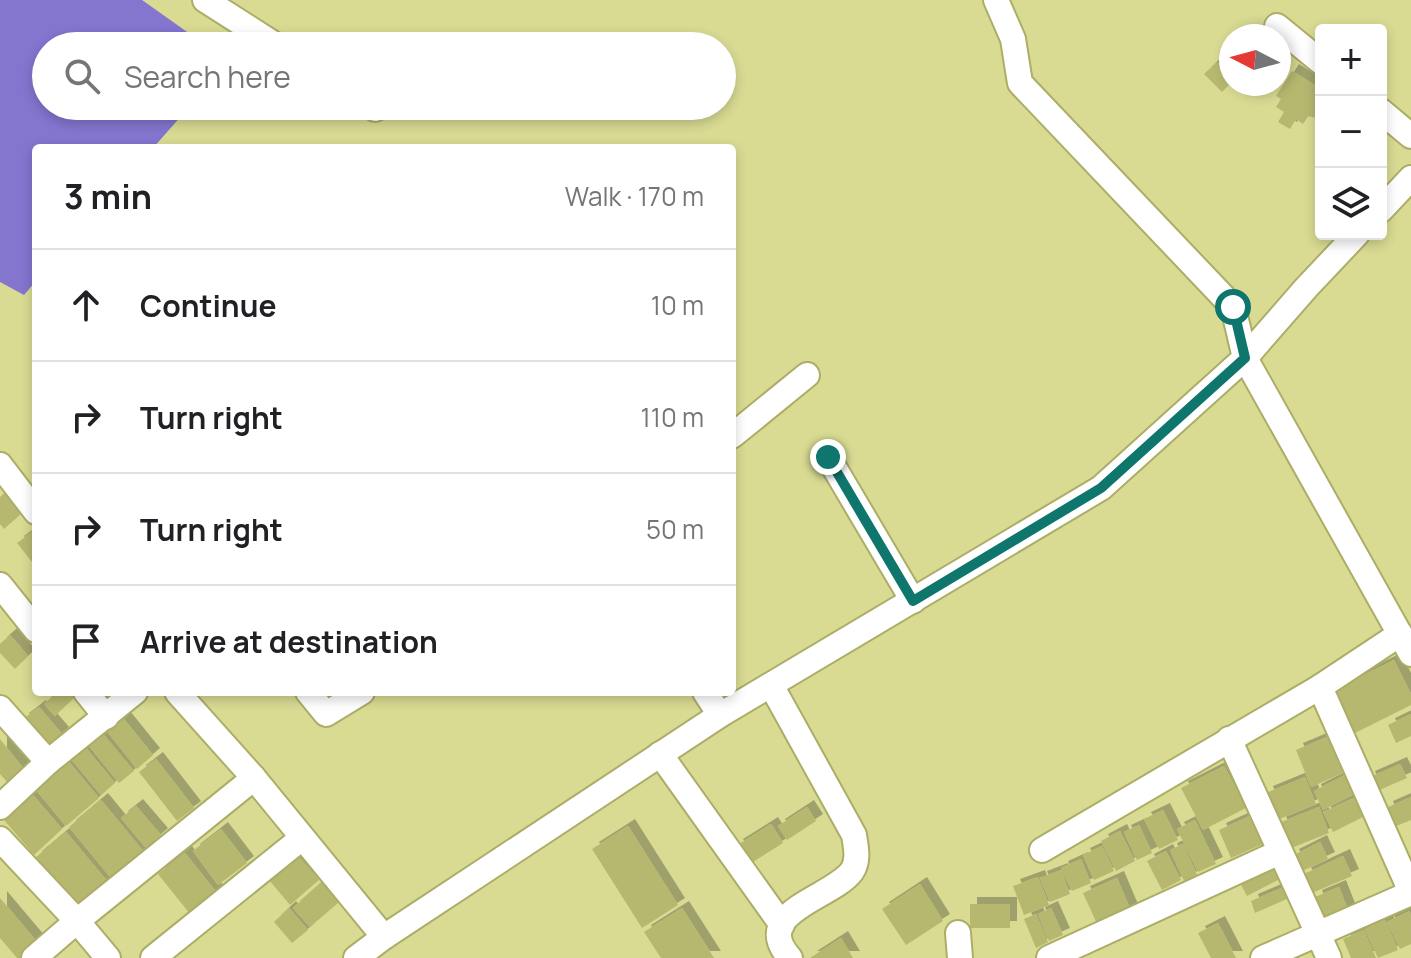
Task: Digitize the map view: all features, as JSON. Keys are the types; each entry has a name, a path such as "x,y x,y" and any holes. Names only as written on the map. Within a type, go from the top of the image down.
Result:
{"street":[{"path":"205,0 255,32"},
{"path":"996,0 1013,39 1020,83 1233,307 1245,358 1406,644 1320,687 1042,850"},
{"path":"1291,37 1315,57"},
{"path":"1387,116 1411,136"},
{"path":"1387,204 1411,178"},
{"path":"356,958 720,715 1101,488 1245,358 1351,240"},
{"path":"736,433 807,375"},
{"path":"828,457 913,601"},
{"path":"0,465 32,507"},
{"path":"0,585 32,625"},
{"path":"771,685 854,835 857,854 853,870 843,881 790,913 782,925 779,938 783,951 790,958"},
{"path":"1263,958 1411,893 1320,687"},
{"path":"89,696 106,717"},
{"path":"0,807 48,762 130,696"},
{"path":"181,696 254,778 384,937"},
{"path":"311,696 326,714 355,696"},
{"path":"708,696 720,715"},
{"path":"0,708 48,762"},
{"path":"1229,739 1329,958"},
{"path":"660,754 782,925"},
{"path":"34,958 254,778"},
{"path":"153,958 302,838"},
{"path":"0,839 108,958"},
{"path":"1049,958 1280,852"},
{"path":"958,933 960,958"}],"shaded area":[{"path":"0,0 142,0 187,32 32,32 32,120 178,120 157,144 32,144 32,286 24,295 0,282"}],"building":[{"path":"1217,62 1219,89 1204,74"},
{"path":"1291,73 1315,85 1315,116 1309,115 1303,124 1296,119 1290,129 1278,122 1284,112 1276,107 1281,99 1276,96 1291,96"},
{"path":"11,487 29,507 4,529 0,524 0,497"},
{"path":"32,532 32,562 17,543"},
{"path":"10,635 28,656 15,669 0,653 0,644"},
{"path":"1394,660 1411,694 1411,705 1355,733 1334,690"},
{"path":"53,696 75,697 55,716 44,704"},
{"path":"39,707 62,734 44,749 22,720"},
{"path":"1411,714 1411,736 1396,743 1388,725"},
{"path":"123,718 153,755 137,769 107,731"},
{"path":"103,734 134,771 119,783 89,746"},
{"path":"1327,737 1343,773 1311,787 1296,750"},
{"path":"0,739 23,768 7,782 0,774"},
{"path":"86,748 115,783 101,795 71,759"},
{"path":"156,759 194,808 177,821 139,772"},
{"path":"69,762 99,798 66,826 36,790"},
{"path":"1400,764 1407,778 1375,792 1368,778"},
{"path":"1224,766 1246,808 1203,830 1181,788"},
{"path":"1345,775 1354,794 1323,810 1314,791"},
{"path":"1305,777 1316,804 1277,820 1266,793"},
{"path":"33,795 62,829 34,855 4,820"},
{"path":"1356,797 1365,816 1333,832 1323,812"},
{"path":"1411,797 1411,820 1394,827 1386,808"},
{"path":"101,800 143,851 111,878 69,827"},
{"path":"136,806 161,835 146,848 121,818"},
{"path":"807,807 816,821 787,840 778,826"},
{"path":"1319,807 1329,833 1289,849 1279,823"},
{"path":"1163,810 1178,840 1159,849 1144,819"},
{"path":"1252,815 1265,843 1231,858 1219,830"},
{"path":"1195,820 1216,864 1198,872 1177,829"},
{"path":"771,824 783,843 748,865 736,846"},
{"path":"1139,825 1152,853 1137,860 1124,832"},
{"path":"628,826 678,905 642,928 592,849"},
{"path":"221,829 247,863 218,885 193,851"},
{"path":"1120,831 1135,861 1116,871 1101,841"},
{"path":"66,832 107,881 76,907 35,858"},
{"path":"1320,842 1328,859 1300,872 1292,856"},
{"path":"1183,844 1197,875 1184,881 1170,850"},
{"path":"1102,846 1114,871 1094,880 1083,855"},
{"path":"1166,851 1181,880 1162,890 1147,861"},
{"path":"185,853 217,893 190,914 158,874"},
{"path":"297,855 319,880 290,905 269,880"},
{"path":"1343,856 1352,876 1312,893 1304,874"},
{"path":"1081,859 1091,883 1072,891 1061,868"},
{"path":"1273,864 1280,879 1247,896 1239,881"},
{"path":"1061,870 1070,894 1050,902 1040,878"},
{"path":"1038,877 1049,905 1024,915 1013,886"},
{"path":"1117,878 1131,911 1098,926 1083,893"},
{"path":"321,883 338,903 310,927 293,908"},
{"path":"920,884 943,921 906,945 882,909"},
{"path":"1284,887 1289,898 1255,913 1251,901"},
{"path":"1339,887 1348,910 1324,920 1315,897"},
{"path":"0,898 38,943 21,958 17,958 0,938"},
{"path":"970,904 1010,904 1010,928 970,928"},
{"path":"289,908 308,930 292,943 274,922"},
{"path":"682,908 714,958 661,958 644,932"},
{"path":"1051,908 1063,935 1049,941 1038,914"},
{"path":"1410,911 1411,944 1400,949 1387,922"},
{"path":"1036,914 1048,942 1036,948 1024,919"},
{"path":"1385,920 1398,950 1378,958 1365,929"},
{"path":"1218,923 1236,958 1211,958 1198,933"},
{"path":"1364,930 1376,958 1351,958 1343,939"},
{"path":"841,938 853,958 810,958"}],"route":[{"path":"828,457 913,601 1101,488 1245,358 1233,307"}]}
